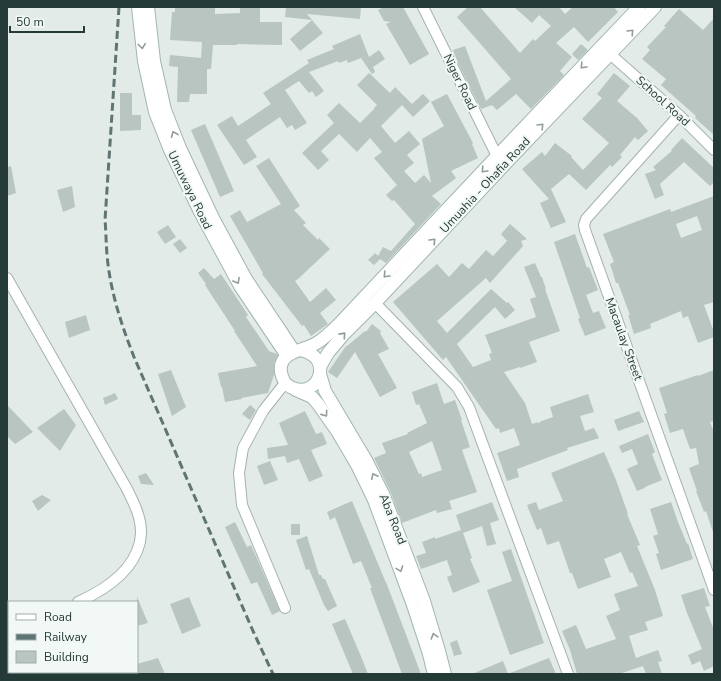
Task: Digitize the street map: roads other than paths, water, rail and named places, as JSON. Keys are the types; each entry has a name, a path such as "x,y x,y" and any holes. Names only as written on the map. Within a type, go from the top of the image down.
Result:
{"main road":[{"name":"Umuwaya Road","path":"138,7 144,61 155,112 170,150 200,212 240,286 294,352"},
{"name":"Umuwaya Road","path":"148,7 154,61 165,110 180,148 213,218 246,279 294,352"},
{"name":"Umuahia - Ohafia Road","path":"294,352 316,343 339,324 496,156 639,7"},
{"name":"Umuahia - Ohafia Road","path":"320,370 328,353 344,334 655,7"},
{"path":"294,352 307,352 318,360 320,370 318,380 314,385 303,390 296,390 285,383 281,376 280,369 282,362 294,352"},
{"name":"Aba Road","path":"320,370 325,392 366,460 384,496 424,601 445,674"},
{"name":"Aba Road","path":"296,390 312,397 318,404 357,465 374,500 413,605 434,674"}],"street":[{"name":"Niger Road","path":"423,7 496,156"},
{"name":"School Road","path":"610,54 679,114 714,150"},
{"name":"Macaulay Street","path":"679,114 586,219 584,224 714,590"},
{"path":"7,278 136,505 140,521 141,534 138,548 133,560 113,582 80,601"},
{"path":"375,303 456,387 469,407 568,674"},
{"path":"285,383 262,411 243,448 239,473 242,504 286,608"}],"railway":[{"path":"119,7 105,220 108,268 113,294 134,357 273,674"}]}
